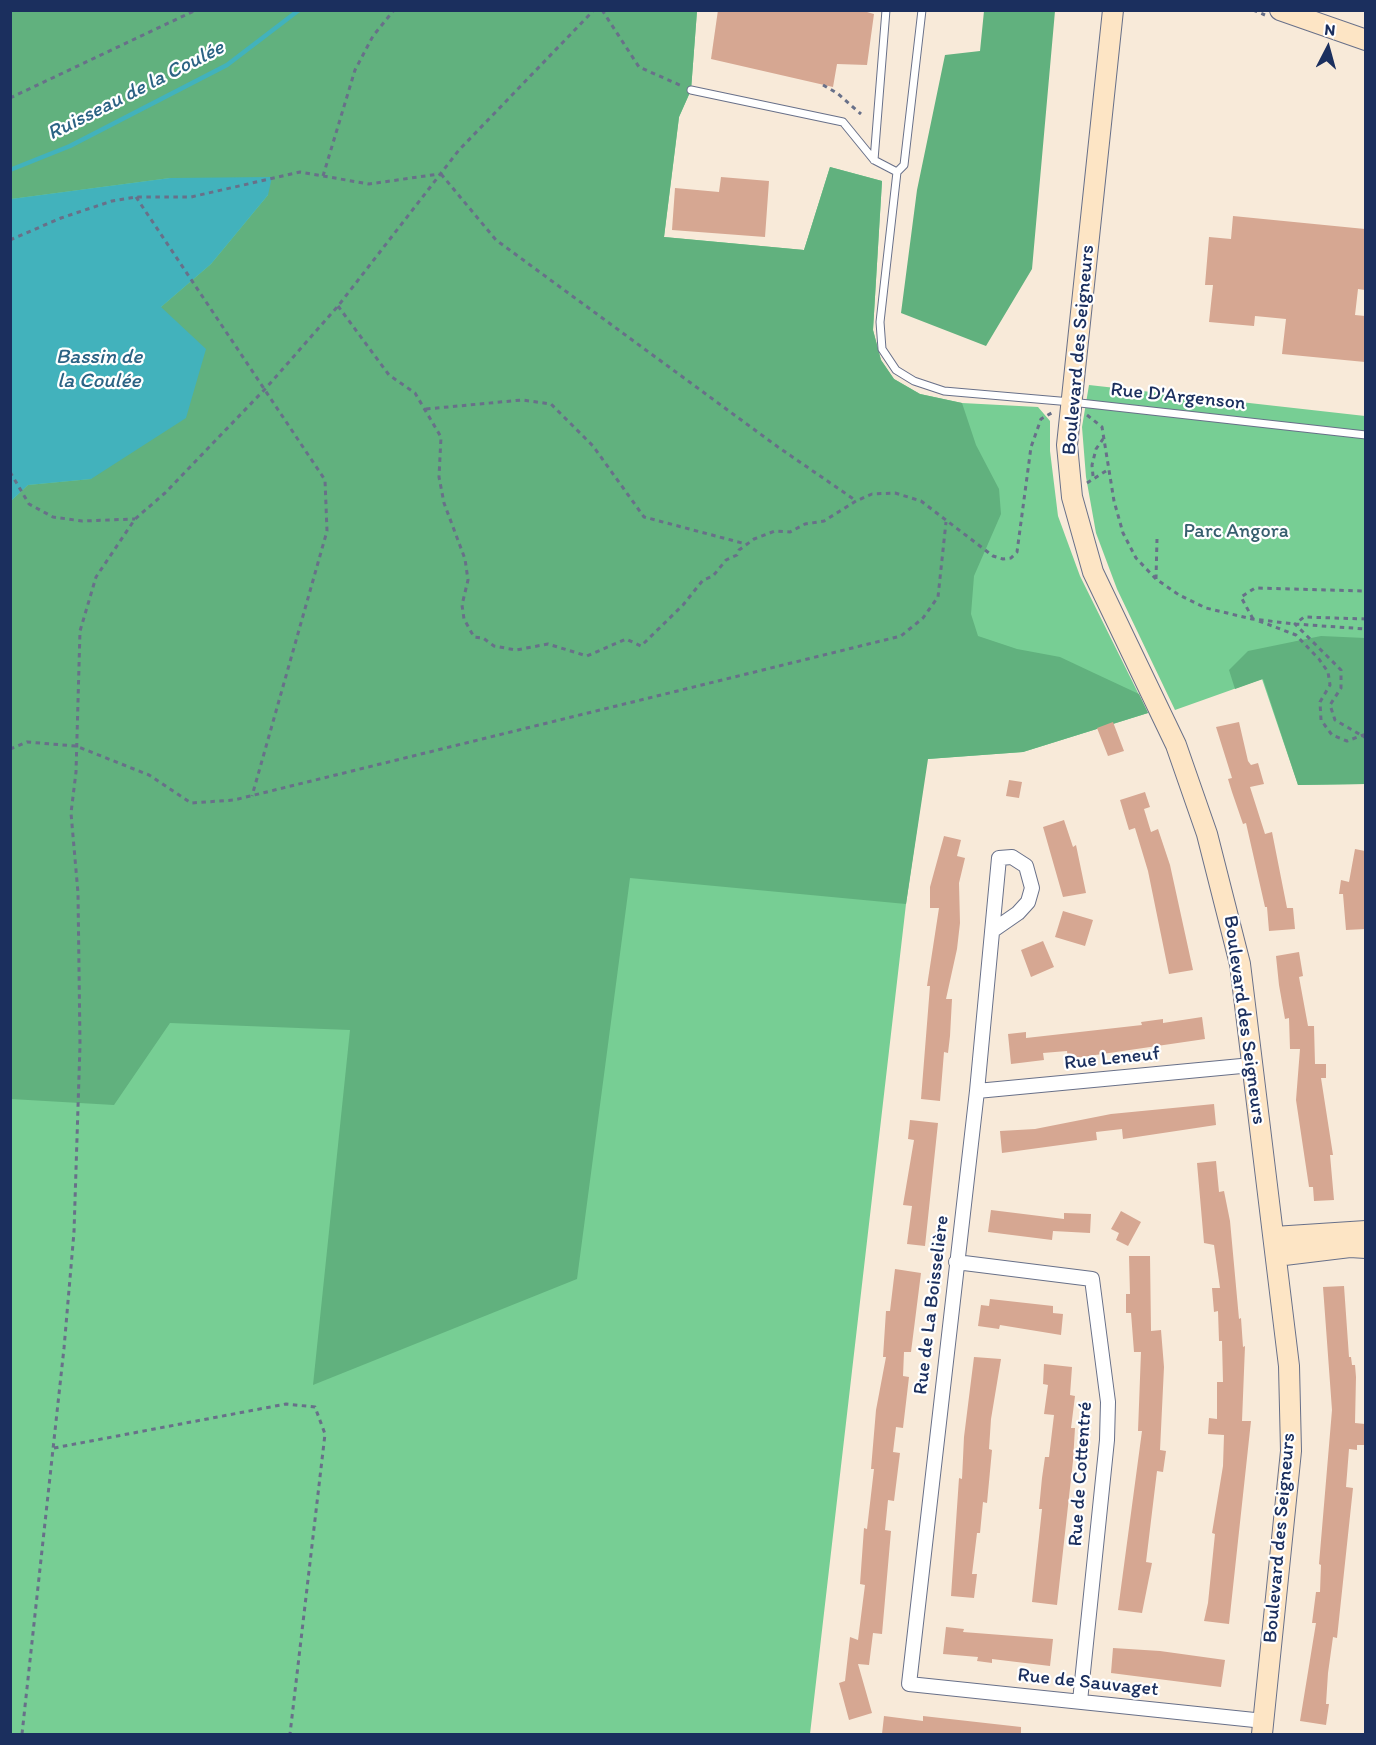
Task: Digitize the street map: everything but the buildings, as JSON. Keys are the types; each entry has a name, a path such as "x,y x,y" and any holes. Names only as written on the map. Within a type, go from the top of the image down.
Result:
{"street":[{"name":"Boulevard des Seigneurs","path":"1113,10 1067,445 1072,496 1092,572 1176,745 1208,834 1240,964 1288,1366 1291,1451 1263,1728"},
{"path":"1280,10 1301,14 1365,40"},
{"name":"Rue de La Boisselière","path":"909,1684 977,1091 992,931 999,858 1012,857 1026,866 1032,888 1028,902 1018,913 992,931"},
{"name":"Rue Leneuf","path":"977,1091 1252,1065"},
{"path":"1275,1246 1365,1231"},
{"path":"1275,1246 1365,1248"},
{"name":"Rue de Cottentré","path":"956,1262 1092,1279 1108,1402 1107,1440 1080,1701"},
{"name":"Rue de Sauvaget","path":"909,1684 1080,1701 1263,1728"}],"lane":[{"path":"874,160 886,10"},
{"name":"Rue D'Argenson","path":"922,10 904,165 897,172 880,322 882,349 896,370 914,381 944,391 1071,402 1365,435"},
{"path":"691,90 843,122 874,160 897,172"}],"path":[{"path":"10,98 196,10"},
{"path":"323,176 355,70 373,36 394,10"},
{"path":"22,1734 54,1448 74,1232 80,1056 78,892 71,813 80,632 96,577 135,519 165,493 266,388 338,306 459,150 594,10"},
{"path":"602,10 639,67 691,90"},
{"path":"823,85 837,93 861,114"},
{"path":"10,240 61,218 112,201 136,197 191,197 300,172 369,184 441,174"},
{"path":"441,174 496,240 778,447 856,501"},
{"path":"136,197 266,388 325,480 327,531 252,796"},
{"path":"338,306 389,375 415,393 441,436 439,477 444,503 465,559 468,580 462,605 464,619 474,637 483,638 494,646 516,650 548,644 587,656 626,639 641,646 676,609 683,605 703,580 713,576 726,560 737,555 746,544 775,531 790,532 805,524 824,521 856,501 872,495 895,493 921,501 993,556 1003,559 1011,558 1017,552 1031,447 1041,418 1071,402 1102,427 1123,533 1136,558 1156,579 1179,595 1206,608 1252,619 1296,635 1328,672 1330,685 1320,702 1321,720 1332,735 1347,741 1360,735"},
{"path":"426,409 522,400 551,404 593,446 644,517 746,544"},
{"path":"1093,476 1092,465 1096,449 1104,437"},
{"path":"1072,496 1093,476 1109,469"},
{"path":"10,472 29,504 53,517 82,521 135,519"},
{"path":"10,749 27,742 76,746 149,775 191,803 234,800 252,796 901,636 923,618 938,597 946,522"},
{"path":"1156,579 1157,539"},
{"path":"1252,619 1241,597 1255,588 1365,591"},
{"path":"1295,624 1304,618 1365,619"},
{"path":"1252,619 1365,629"},
{"path":"1295,624 1341,670 1341,688 1330,705 1335,720 1365,736"},
{"path":"54,1448 286,1404 315,1407 325,1434 290,1734"}],"green space":[{"path":"10,11 697,11 691,90 679,117 664,237 804,250 830,167 882,181 873,330 881,360 894,379 920,394 962,403 976,445 999,489 1001,514 974,576 971,614 978,636 1017,649 1060,657 1139,694 1148,713 1023,752 928,759 906,904 630,878 577,1279 313,1385 350,1030 170,1023 114,1105 11,1099 11,501 28,485 91,479 161,307 211,264 268,195 170,178 11,199"},
{"path":"11,11 697,11 691,90 679,117 664,237 804,250 830,167 882,181 873,330 881,360 894,379 920,394 962,403 1038,407 1050,421 1050,451 1058,516 1080,576 1148,713 1023,752 927,759 906,904 810,1734 11,1734"},
{"path":"984,11 1055,11 1032,269 986,346 901,313 917,190 945,55 980,51"},
{"name":"Parc Angora","path":"1089,385 1365,416 1365,784 1298,785 1262,679 1175,710 1117,589 1096,533 1086,477 1082,427"},
{"path":"1321,636 1365,638 1365,784 1298,785 1263,679 1235,689 1229,670 1248,651"}],"water":[{"name":"Bassin de la Coulée","path":"272,177 268,195 211,264 161,307 206,349 186,418 91,479 28,485 11,501 11,199 170,178"}],"waterway":[{"name":"Ruisseau de la Coulée","path":"10,170 70,146 227,65 299,10"}]}
